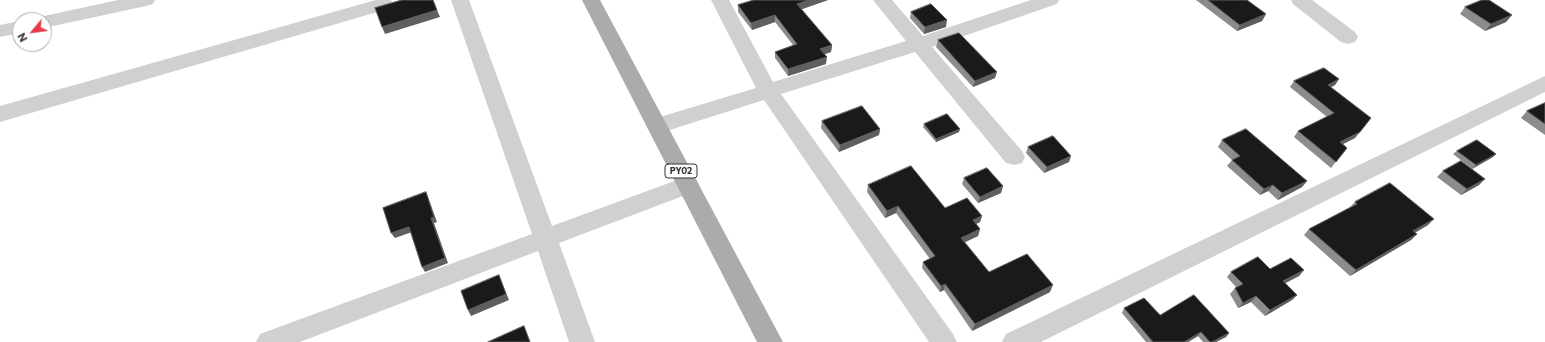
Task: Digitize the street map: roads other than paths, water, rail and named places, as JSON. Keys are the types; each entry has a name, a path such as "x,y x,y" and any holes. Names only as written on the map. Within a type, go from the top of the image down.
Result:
{"main road":[{"name":"PY02","path":"591,0 770,342"}],"street":[{"path":"52,20 146,0"},
{"path":"460,0 582,342"},
{"path":"720,0 768,91 944,342"},
{"path":"882,0 1014,157"},
{"path":"657,126 919,44 1050,0"},
{"path":"1300,0 1348,37"},
{"path":"0,114 384,4"},
{"path":"0,32 12,29"},
{"path":"1015,342 1545,83"},
{"path":"269,342 688,185"}]}
